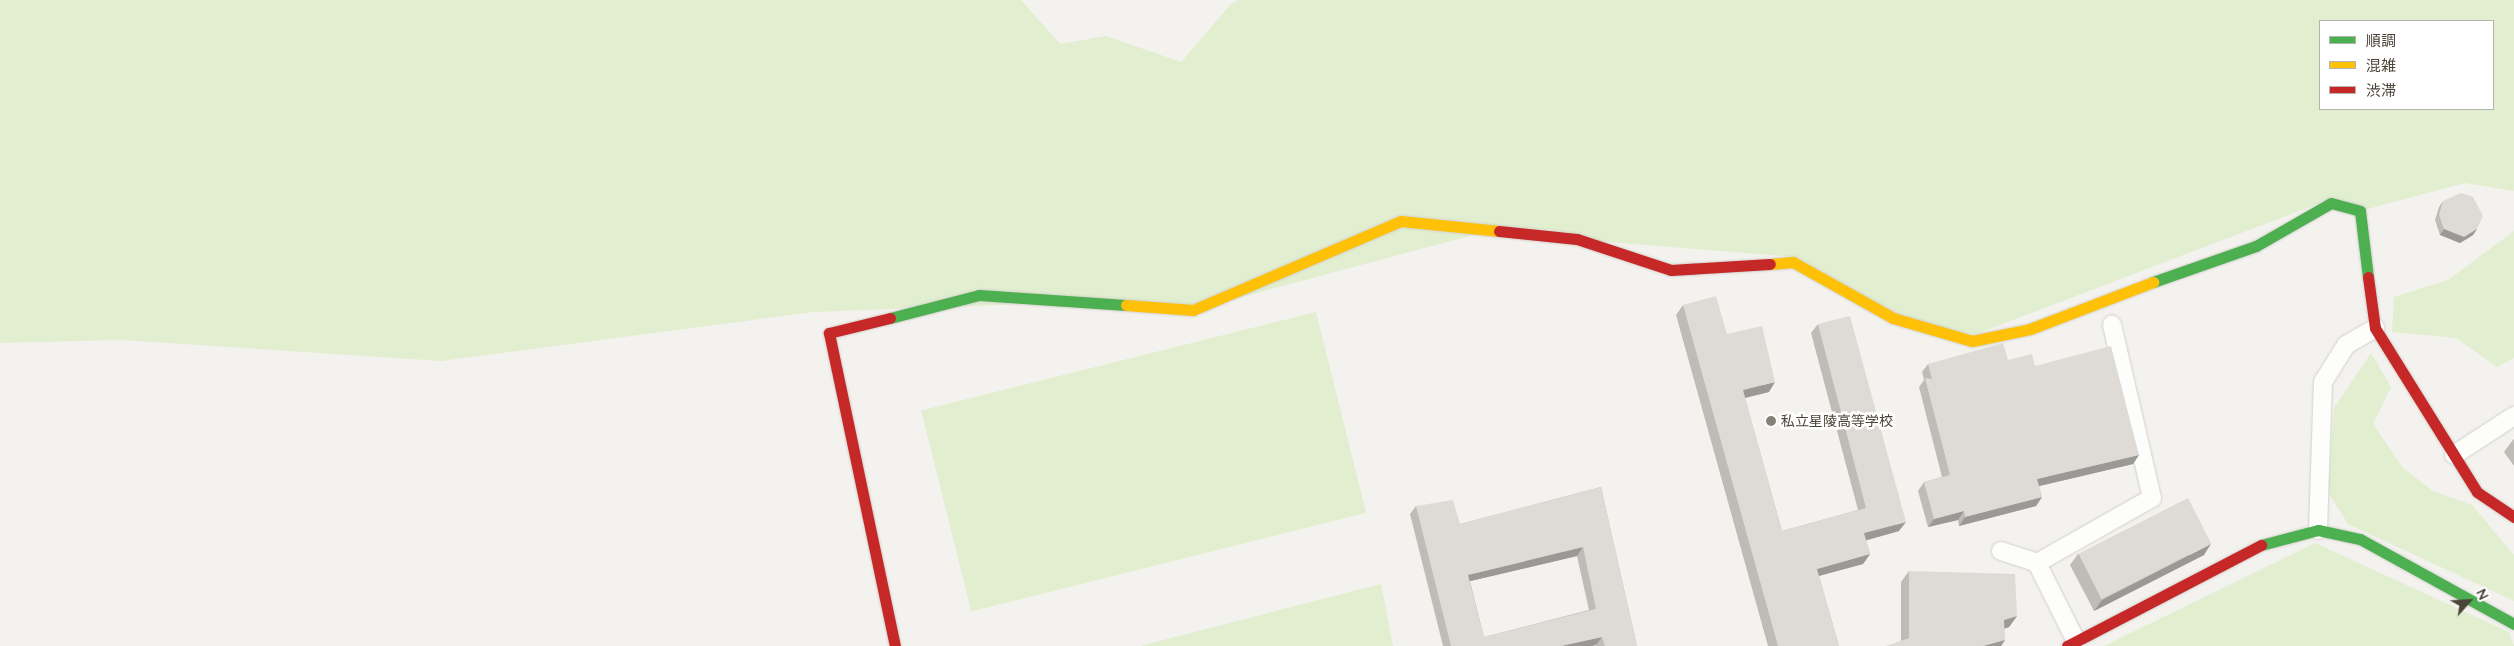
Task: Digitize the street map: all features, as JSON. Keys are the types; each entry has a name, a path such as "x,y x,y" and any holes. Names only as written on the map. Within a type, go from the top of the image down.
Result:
{"street":[{"path":"895,646 828,333 979,295 1193,310 1401,221 1577,239 1671,270 1793,262 1893,318 1972,341 2030,329 2083,306 2256,246 2331,203 2360,211 2375,328 2477,492 2514,517"},
{"path":"2037,563 2152,498 2112,325"},
{"path":"2318,530 2323,382 2346,345 2375,328"},
{"path":"2454,455 2514,416"},
{"path":"2001,550 2037,563 2072,644 2268,542 2318,530 2360,540 2514,624"}],"green space":[{"path":"0,0 1021,0 1060,44 1106,36 1181,62 1231,4 1239,0 2514,0 2514,191 2465,183 2360,211 2333,198 1976,334 1911,324 1797,257 1484,232 1179,314 1132,300 813,312 441,361 121,340 0,343"},
{"path":"2514,231 2514,358 2497,367 2456,338 2392,332 2394,297 2448,280"},
{"path":"1316,312 1366,513 971,611 921,410"},
{"path":"2371,353 2391,387 2373,424 2403,468 2433,491 2472,505 2514,555 2514,601 2348,524 2328,492 2334,408"},
{"path":"2315,543 2509,632 2514,646 2104,646"},
{"path":"1381,584 1393,646 1140,646"}],"building":[{"path":"2461,193 2473,197 2483,216 2477,229 2464,237 2444,229 2439,215 2443,201"},
{"path":"1716,296 1727,334 1762,326 1775,382 1743,390 1782,531 1866,508 1818,324 1850,316 1906,522 1864,533 1870,554 1817,569 1839,646 1778,646 1683,305"},
{"path":"2003,343 2008,360 2032,354 2035,366 2111,346 2139,455 2037,479 2042,497 1965,517 1964,511 1934,519 1924,482 1950,475 1925,378 1932,379 1928,364"},
{"path":"1601,487 1637,646 1605,646 1602,637 1561,646 1451,646 1416,506 1453,500 1460,524","holes":["1583,547 1596,609 1484,637 1468,575"]},
{"path":"2188,498 2211,543 2102,599 2078,554"},
{"path":"1909,571 2015,574 2017,616 2004,620 2005,640 1983,646 1887,646 1909,638"}],"traffic: fast":[{"path":"2153,282 2256,246 2331,203 2360,211 2368,277"},
{"path":"890,318 979,295 1126,305"},
{"path":"2261,545 2318,530 2360,539 2514,624"}],"traffic: slow":[{"path":"1126,305 1193,310 1401,221 1499,231"},
{"path":"1770,264 1793,262 1893,318 1972,341 2030,329 2153,282"}],"traffic: jam":[{"path":"1499,231 1577,239 1671,270 1770,264"},
{"path":"2368,277 2375,328 2477,492 2514,517"},
{"path":"890,318 829,333 895,646"},
{"path":"2067,646 2261,545"}],"place":[{"name":"私立星陵高等学校","path":"1771,421"}]}
